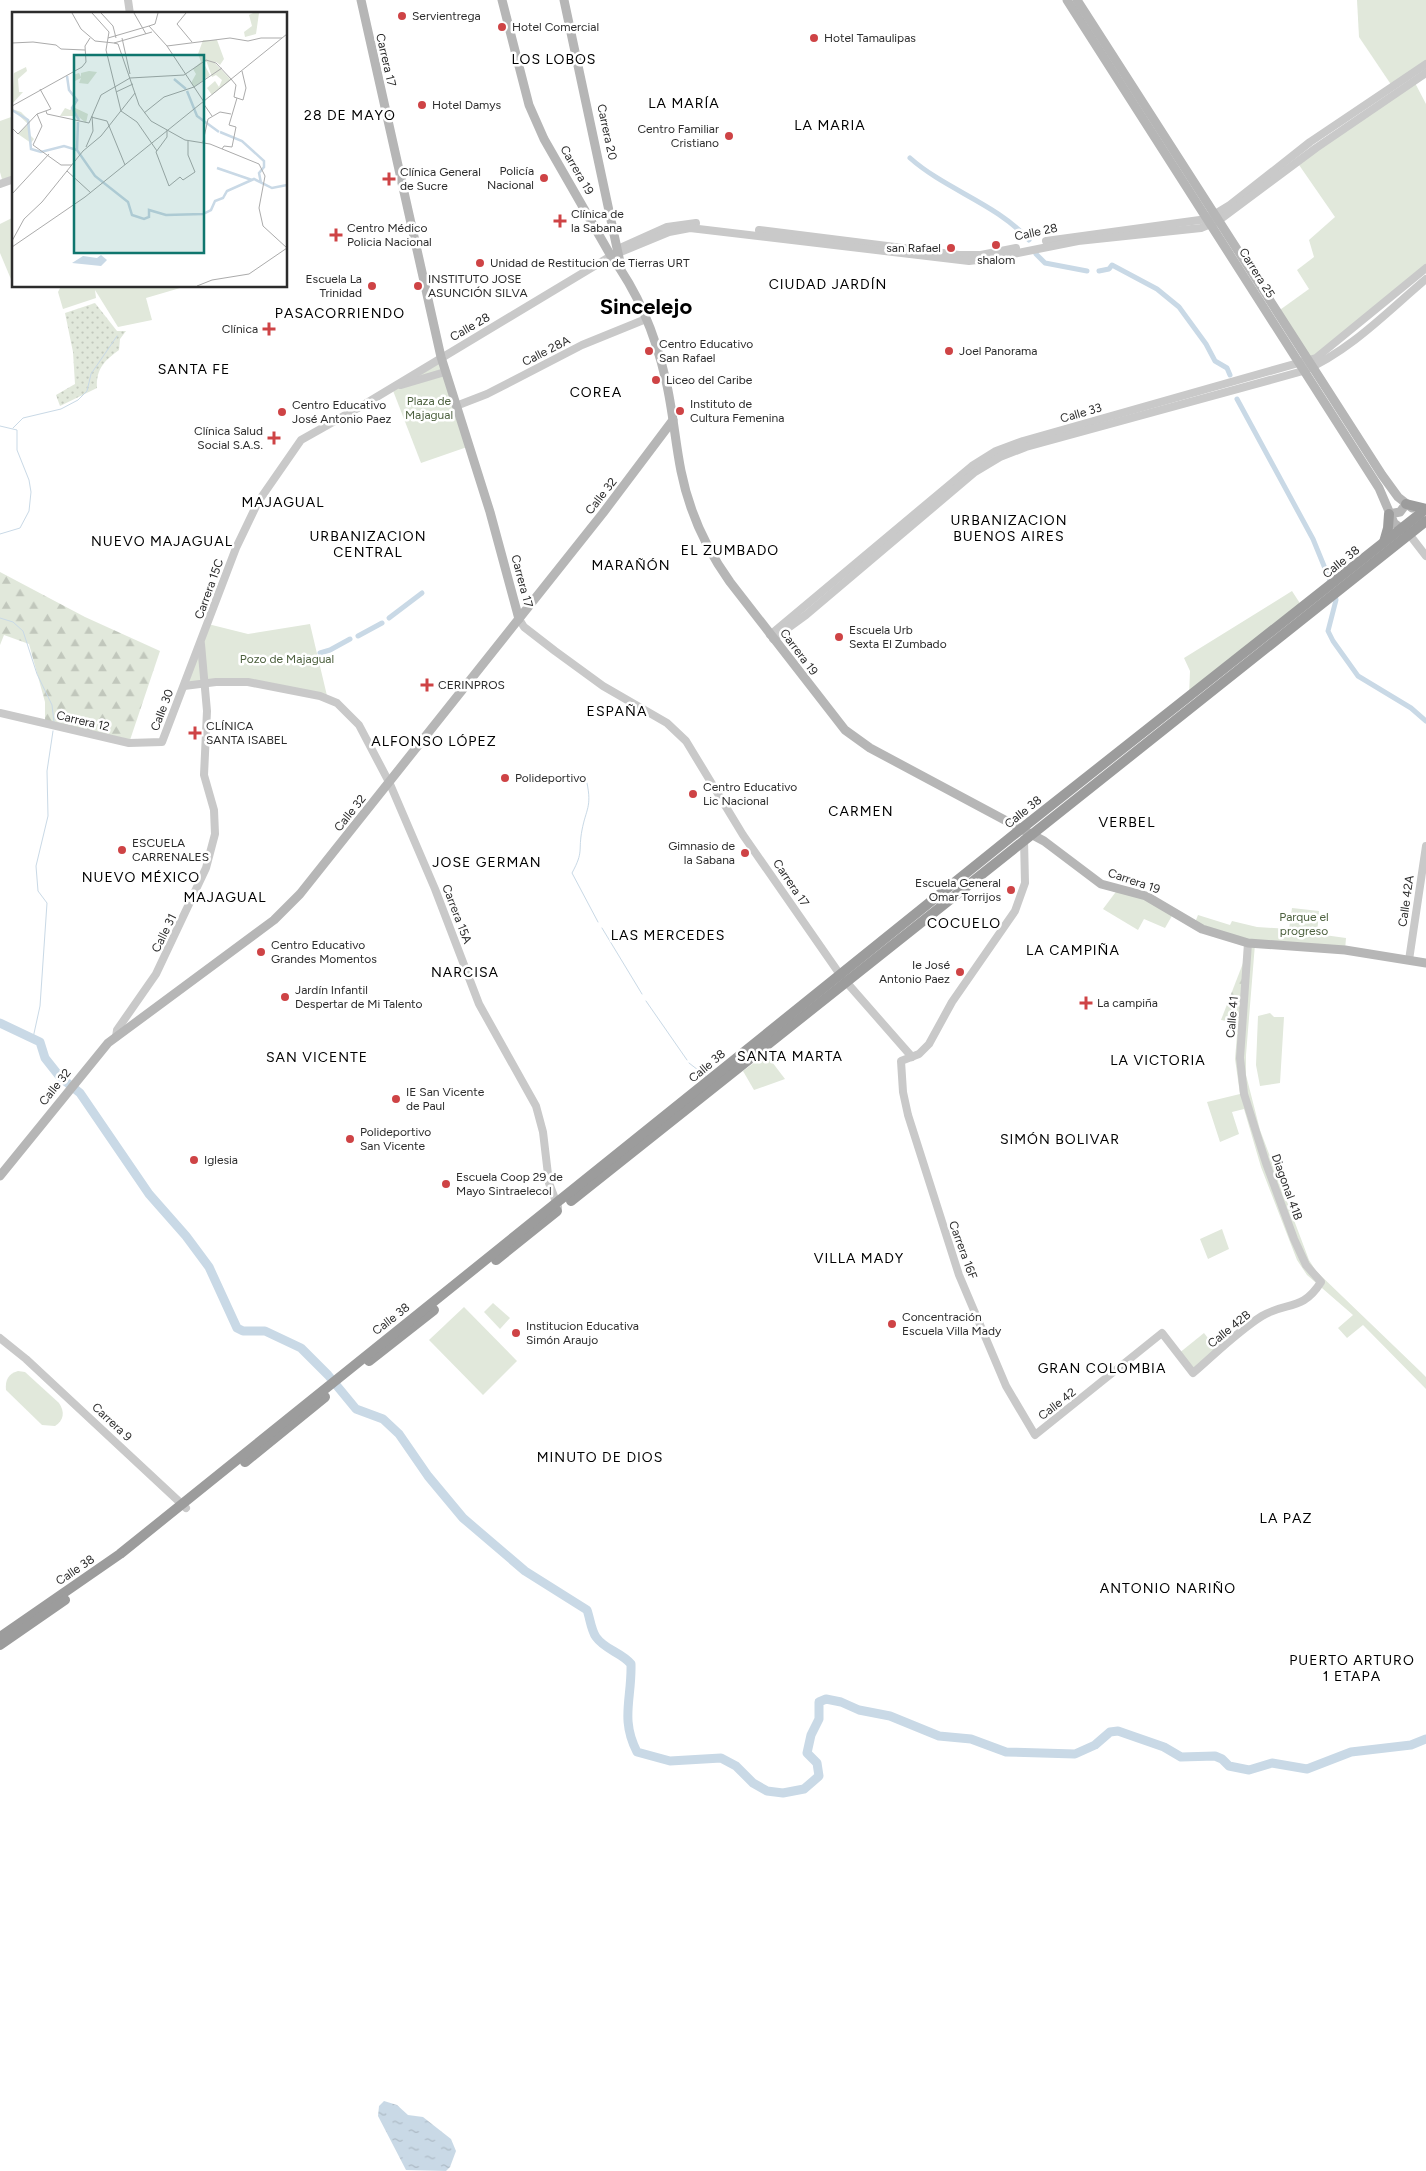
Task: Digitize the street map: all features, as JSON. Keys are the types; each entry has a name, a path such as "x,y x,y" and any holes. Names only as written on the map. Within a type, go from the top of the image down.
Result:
{"highway":[{"path":"1406,504 1426,509"},
{"name":"Calle 38","path":"0,1637 120,1554 182,1507 1329,593 1383,544 1422,520 1426,509"},
{"path":"1383,544 1388,528 1389,514"},
{"name":"Calle 38","path":"1338,585 1405,531"},
{"name":"Calle 38","path":"0,1645 119,1563 182,1507"}],"main road":[{"name":"Carrera 17","path":"361,0 441,357 519,619"},
{"name":"Carrera 19","path":"502,0 529,104 544,139 616,252"},
{"name":"Carrera 20","path":"564,0 616,252 622,270"},
{"name":"Carrera 25","path":"1068,0 1213,220"},
{"name":"Carrera 25","path":"1077,0 1306,366 1379,488 1394,523 1405,531"},
{"name":"Carrera 19","path":"622,270 646,319 663,368 681,472 696,520 722,570 835,720 856,739 1025,834 1051,846 1101,884 1146,896 1202,930 1248,943 1345,950 1426,963"},
{"name":"Carrera 25","path":"1306,366 1398,497 1422,520"},
{"name":"Calle 32","path":"0,1176 99,1052 116,1036 274,920 300,894 390,784 627,482 673,420"},
{"path":"1389,514 1400,512 1406,504"}],"street":[{"name":"Calle 28","path":"1213,220 1310,142 1426,64"},
{"name":"Calle 28","path":"301,440 392,388 616,252 669,232 690,228 969,261 993,258 1078,240 1191,229 1213,220 1426,73"},
{"path":"0,184 12,180"},
{"name":"Calle 33","path":"1306,366 1338,342 1426,268"},
{"name":"Calle 33","path":"772,637 806,615 972,466 1009,446 1306,366 1344,347 1426,279"},
{"name":"Calle 28A","path":"456,406 487,394 582,345 646,319"},
{"name":"Calle 28","path":"392,388 445,372"},
{"name":"Carrera 15C","path":"184,686 191,662 201,644 236,548 258,502 301,440"},
{"name":"Carrera 25","path":"1405,531 1426,556"},
{"name":"Carrera 17","path":"519,619 524,627 561,656 603,686 667,723 686,741 743,835 843,980 912,1057"},
{"name":"Carrera 15C","path":"201,644 204,683"},
{"path":"191,662 202,666"},
{"name":"Carrera 15A","path":"204,683 248,682 328,698 354,720 366,734 436,889 478,1004 536,1106 543,1132 549,1183 558,1206"},
{"path":"184,686 204,683"},
{"name":"Calle 31","path":"116,1036 117,1030 156,974 187,910 212,848 216,822 204,763 208,710 204,683"},
{"name":"Calle 30","path":"162,742 184,686"},
{"name":"Carrera 12","path":"0,713 128,743 162,742"},
{"path":"912,1057 927,1047 952,1002 1019,903 1026,874 1025,834"},
{"name":"Calle 42A","path":"1409,960 1426,846"},
{"name":"Calle 41","path":"1244,1094 1240,1058 1248,943"},
{"name":"Carrera 16F","path":"912,1057 901,1061 903,1092 908,1115 951,1252 1006,1386 1035,1435"},
{"name":"Diagonal 41B","path":"1244,1094 1266,1163 1294,1239 1306,1265 1321,1282"},
{"name":"Calle 42B","path":"1162,1333 1192,1373 1263,1315 1306,1300 1321,1282"},
{"name":"Calle 42","path":"1035,1435 1162,1333"},
{"name":"Carrera 9","path":"0,1338 26,1359 182,1507"}],"green space":[{"path":"1357,0 1426,0 1426,64 1392,86 1359,37"},
{"path":"1414,81 1426,104 1426,268 1308,361 1277,312 1309,289 1297,270 1314,257 1309,240 1335,217 1297,162"},
{"path":"12,117 12,180 3,183 0,172 0,121"},
{"path":"12,218 12,282 0,253 0,224"},
{"path":"60,288 180,288 146,298 152,320 118,327 95,290 96,298 63,309 58,292"},
{"path":"95,303 117,331 126,331 120,339 119,350 102,366 98,376 97,388 60,406 56,395 75,384 73,352 65,313"},
{"name":"Plaza de Majagual","path":"441,357 470,446 421,463 392,388"},
{"path":"0,572 85,617 160,651 129,743 45,724 45,702 29,644 4,635 0,645"},
{"path":"1292,591 1303,608 1189,697 1190,671 1184,658"},
{"name":"Pozo de Majagual","path":"208,624 248,634 310,624 328,700 248,682 184,686"},
{"path":"1118,889 1129,891 1173,914 1165,928 1144,919 1138,930 1103,909"},
{"name":"Parque el progreso","path":"1292,908 1319,911 1317,934 1346,938 1345,950 1255,944 1246,1075 1260,1130 1309,1260 1316,1271 1426,1377 1426,1389 1363,1325 1347,1338 1338,1328 1353,1315 1307,1275 1297,1260 1261,1167 1244,1109 1232,1112 1239,1134 1220,1142 1207,1102 1240,1094 1235,1059 1238,1023 1242,1024 1248,943 1194,925 1198,915 1230,925 1232,921 1257,927 1289,929"},
{"path":"1245,958 1243,1024 1221,1020"},
{"path":"1270,1013 1274,1017 1284,1017 1280,1083 1260,1086 1256,1065 1258,1016"},
{"path":"766,1054 785,1079 754,1090 743,1071"},
{"path":"1222,1229 1229,1249 1208,1259 1200,1239"},
{"path":"493,1303 510,1318 500,1329 484,1312"},
{"path":"464,1307 517,1361 483,1395 429,1340"},
{"path":"1204,1333 1218,1351 1193,1373 1178,1354"},
{"path":"18,1371 25,1372 59,1403 63,1416 55,1426 42,1425 6,1390 8,1378"}],"water":[{"path":"384,2101 397,2105 408,2115 423,2117 451,2139 456,2151 450,2167 446,2171 406,2170 378,2116 379,2106"}],"waterway":[{"path":"910,158 939,179 1002,216 1029,240"},
{"path":"1036,254 1045,263 1087,271"},
{"path":"1099,271 1109,269 1112,265 1157,289 1179,307 1206,344 1215,361 1227,368 1230,375"},
{"path":"13,428 23,418 61,409 78,400 87,391 91,374 117,336"},
{"path":"1237,399 1313,539 1331,583"},
{"path":"0,426 17,430 17,450 29,480 31,492 29,511 20,528 0,534"},
{"path":"389,618 422,593"},
{"path":"1335,593 1336,600 1328,631 1333,641 1358,676 1411,708 1426,721"},
{"path":"0,618 13,622 23,631 37,674 52,705 54,722"},
{"path":"358,636 382,623"},
{"path":"320,653 330,650 350,639"},
{"path":"33,1038 40,1006 47,903 38,891 36,866 48,816 47,771 53,731"},
{"path":"587,783 589,803 582,830 579,855 572,873 598,922"},
{"path":"602,928 642,994"},
{"path":"646,1001 687,1060"},
{"path":"0,1023 40,1042 45,1058 60,1077 80,1093 149,1194 186,1236 209,1267 237,1328 243,1331 265,1331 301,1348 328,1375 356,1409 383,1419 399,1434 428,1476 463,1518 525,1571 587,1610 596,1637 631,1664 628,1719 629,1729 637,1752 670,1761 721,1758 736,1766 753,1783 767,1791 783,1793 804,1789 819,1776 817,1763 807,1753 811,1735 819,1719 819,1702 826,1699 841,1702 859,1710 890,1716 939,1736 971,1739 1006,1752 1075,1754 1095,1745 1110,1732 1118,1731 1164,1747 1181,1757 1215,1756 1222,1759 1229,1766 1249,1770 1272,1763 1307,1769 1351,1752 1411,1745 1426,1739"},
{"path":"689,1063 707,1077"}],"place":[{"name":"Servientrega","path":"402,16"},
{"name":"Hotel Comercial","path":"502,27"},
{"name":"Hotel Tamaulipas","path":"814,38"},
{"name":"Hotel Damys","path":"422,105"},
{"name":"Centro Familiar Cristiano","path":"729,136"},
{"name":"Policía Nacional","path":"544,178"},
{"name":"Clínica General de Sucre","path":"389,179"},
{"name":"Clínica de la Sabana","path":"560,221"},
{"name":"Centro Médico Policia Nacional","path":"336,235"},
{"name":"shalom","path":"996,245"},
{"name":"san Rafael","path":"951,248"},
{"name":"Unidad de Restitucion de Tierras URT","path":"480,263"},
{"name":"Escuela La Trinidad","path":"372,286"},
{"name":"INSTITUTO JOSE ASUNCIÓN SILVA","path":"418,286"},
{"name":"Clínica","path":"269,329"},
{"name":"Centro Educativo San Rafael","path":"649,351"},
{"name":"Joel Panorama","path":"949,351"},
{"name":"Liceo del Caribe","path":"656,380"},
{"name":"Instituto de Cultura Femenina","path":"680,411"},
{"name":"Centro Educativo José Antonio Paez","path":"282,412"},
{"name":"Clínica Salud Social S.A.S.","path":"274,438"},
{"name":"Escuela Urb Sexta El Zumbado","path":"839,637"},
{"name":"CERINPROS","path":"427,685"},
{"name":"CLÍNICA SANTA ISABEL","path":"195,733"},
{"name":"Polideportivo","path":"505,778"},
{"name":"Centro Educativo Lic Nacional","path":"693,794"},
{"name":"ESCUELA CARRENALES","path":"122,850"},
{"name":"Gimnasio de la Sabana","path":"745,853"},
{"name":"Escuela General Omar Torrijos","path":"1011,890"},
{"name":"Centro Educativo Grandes Momentos","path":"261,952"},
{"name":"Ie José Antonio Paez","path":"960,972"},
{"name":"Jardín Infantil Despertar de Mi Talento","path":"285,997"},
{"name":"La campiña","path":"1086,1003"},
{"name":"IE San Vicente de Paul","path":"396,1099"},
{"name":"Polideportivo San Vicente","path":"350,1139"},
{"name":"Iglesia","path":"194,1160"},
{"name":"Escuela Coop 29 de Mayo Sintraelecol","path":"446,1184"},
{"name":"Concentración Escuela Villa Mady","path":"892,1324"},
{"name":"Institucion Educativa Simón Araujo","path":"516,1333"}],"district":[{"name":"LOS LOBOS","path":"554,59"},
{"name":"LA MARÍA","path":"684,103"},
{"name":"28 DE MAYO","path":"350,115"},
{"name":"LA MARIA","path":"830,125"},
{"name":"CIUDAD JARDÍN","path":"828,284"},
{"name":"Sincelejo","path":"646,306"},
{"name":"PASACORRIENDO","path":"340,313"},
{"name":"SANTA FE","path":"194,369"},
{"name":"COREA","path":"596,392"},
{"name":"MAJAGUAL","path":"283,502"},
{"name":"URBANIZACION BUENOS AIRES","path":"1009,528"},
{"name":"NUEVO MAJAGUAL","path":"162,541"},
{"name":"URBANIZACION CENTRAL","path":"368,544"},
{"name":"EL ZUMBADO","path":"730,550"},
{"name":"MARAÑÓN","path":"631,565"},
{"name":"ESPAÑA","path":"617,711"},
{"name":"ALFONSO LÓPEZ","path":"434,741"},
{"name":"CARMEN","path":"861,811"},
{"name":"VERBEL","path":"1127,822"},
{"name":"JOSE GERMAN","path":"487,862"},
{"name":"NUEVO MÉXICO","path":"141,877"},
{"name":"MAJAGUAL","path":"225,897"},
{"name":"COCUELO","path":"964,923"},
{"name":"LAS MERCEDES","path":"668,935"},
{"name":"LA CAMPIÑA","path":"1073,950"},
{"name":"NARCISA","path":"465,972"},
{"name":"SANTA MARTA","path":"790,1056"},
{"name":"SAN VICENTE","path":"317,1057"},
{"name":"LA VICTORIA","path":"1158,1060"},
{"name":"SIMÓN BOLIVAR","path":"1060,1139"},
{"name":"VILLA MADY","path":"859,1258"},
{"name":"GRAN COLOMBIA","path":"1102,1368"},
{"name":"MINUTO DE DIOS","path":"600,1457"},
{"name":"LA PAZ","path":"1286,1518"},
{"name":"ANTONIO NARIÑO","path":"1168,1588"},
{"name":"PUERTO ARTURO 1 ETAPA","path":"1352,1668"}]}
